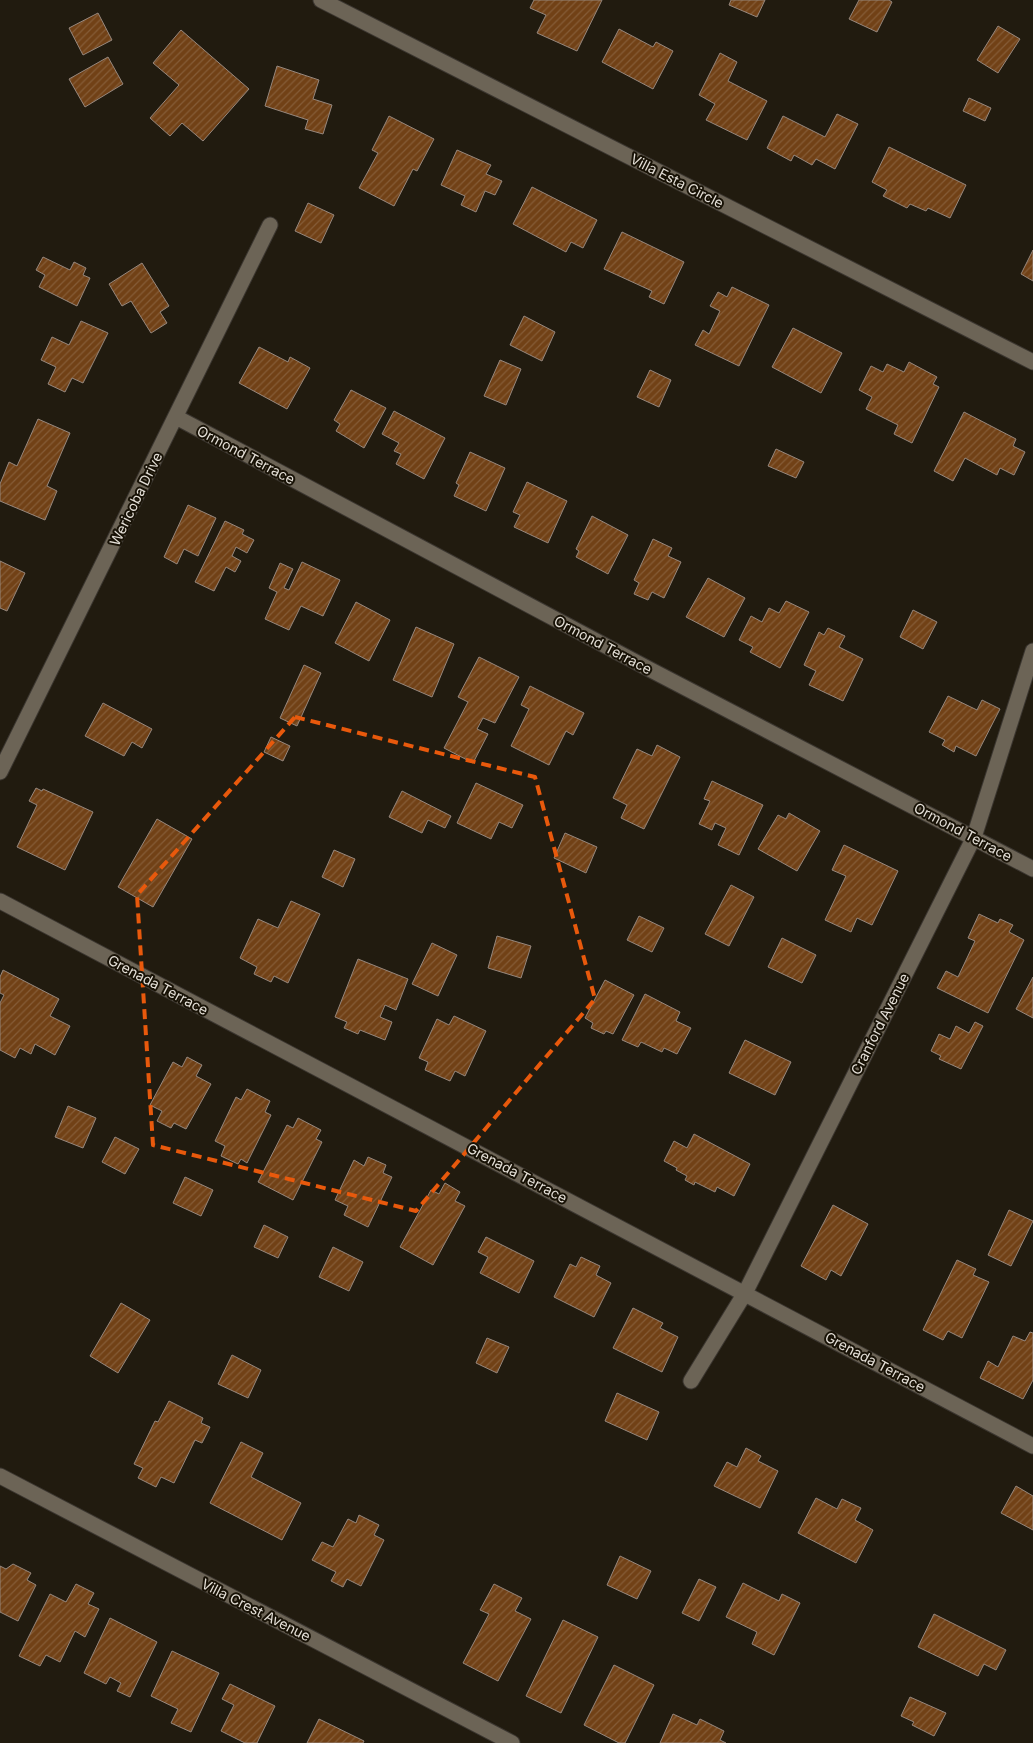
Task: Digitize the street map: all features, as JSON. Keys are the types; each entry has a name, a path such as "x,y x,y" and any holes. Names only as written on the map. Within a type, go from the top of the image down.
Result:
{"street":[{"name":"Villa Esta Circle","path":"321,0 1033,362"},
{"name":"Wericoba Drive","path":"0,772 270,225"},
{"name":"Ormond Terrace","path":"176,417 648,669 1033,869"},
{"name":"Cranford Avenue","path":"691,1381 745,1293 974,837 1033,651"},
{"name":"Grenada Terrace","path":"0,901 1033,1446"},
{"name":"Villa Crest Avenue","path":"0,1476 512,1743"}],"highlighted area":[{"path":"295,717 535,777 595,999 416,1211 153,1145 137,895"}],"building":[{"path":"534,0 602,0 577,51 537,33 546,15 530,8"},
{"path":"731,0 765,0 757,17 729,5"},
{"path":"859,0 889,0 892,2 877,32 849,19"},
{"path":"98,13 112,40 83,55 69,28"},
{"path":"998,26 1020,39 998,73 977,60"},
{"path":"619,29 653,47 656,42 673,51 653,89 602,62"},
{"path":"181,30 249,89 203,141 182,123 170,136 150,118 179,85 153,63"},
{"path":"720,53 737,62 728,81 767,101 747,140 706,120 715,104 699,95"},
{"path":"108,57 123,84 85,107 69,79"},
{"path":"277,66 319,80 313,99 332,105 323,134 305,129 308,120 265,106"},
{"path":"969,98 991,108 985,121 963,111"},
{"path":"837,114 858,124 835,169 816,159 812,165 794,155 791,161 767,148 783,116 825,137"},
{"path":"389,116 434,139 417,171 413,169 394,206 359,188 378,153 372,150"},
{"path":"889,147 966,185 950,218 928,208 926,211 910,204 907,208 883,196 887,190 872,182"},
{"path":"457,150 491,165 486,174 502,181 495,195 485,191 476,212 461,205 465,196 441,185"},
{"path":"532,187 597,220 583,248 571,242 566,252 513,224"},
{"path":"308,203 334,215 321,243 295,231"},
{"path":"622,232 684,262 664,304 649,297 652,291 604,269"},
{"path":"1033,250 1033,281 1021,274"},
{"path":"43,257 70,270 74,262 86,268 83,275 90,278 77,306 39,287 45,275 36,270"},
{"path":"142,263 169,306 160,312 167,323 151,333 131,301 122,306 109,284"},
{"path":"732,287 769,305 739,366 695,345 703,330 709,334 720,311 710,306 718,292 727,297"},
{"path":"524,316 555,332 542,361 510,345"},
{"path":"81,321 108,333 83,383 72,378 65,392 48,384 56,367 41,360 52,337 69,345"},
{"path":"793,328 842,353 821,393 772,367"},
{"path":"259,347 288,362 290,357 310,368 287,409 239,383"},
{"path":"500,360 521,369 506,405 484,396"},
{"path":"909,362 937,377 933,384 939,387 912,443 894,434 898,425 866,409 872,397 859,390 871,366 883,372 887,364 904,372"},
{"path":"650,370 671,380 659,407 637,397"},
{"path":"351,390 386,408 364,448 336,431 340,424 334,420"},
{"path":"394,411 445,438 424,479 396,464 401,454 394,451 399,443 382,434"},
{"path":"964,412 1016,439 1013,446 1025,452 1014,475 1000,468 997,475 965,458 953,481 934,471"},
{"path":"38,419 70,433 47,486 57,491 45,520 0,501 0,484 9,462 17,466"},
{"path":"776,449 804,462 796,478 768,466"},
{"path":"470,452 505,468 486,511 454,496 459,485 456,483"},
{"path":"527,482 567,501 548,543 514,527 520,515 513,512"},
{"path":"188,505 216,518 198,556 184,549 177,564 164,557"},
{"path":"592,516 628,535 608,574 576,557 579,551 576,549"},
{"path":"225,521 244,530 242,534 254,540 247,553 236,547 232,556 241,561 235,572 226,567 214,591 195,582"},
{"path":"653,539 672,548 668,556 681,562 664,598 652,592 648,600 634,594 639,583 634,580"},
{"path":"0,561 25,573 7,611 0,608"},
{"path":"302,562 340,580 323,616 301,606 289,630 265,619 277,592 269,588 280,563 293,569 284,588 289,590"},
{"path":"708,578 745,598 724,637 686,617"},
{"path":"786,601 809,612 780,668 750,652 753,647 739,640 751,616 762,622 769,608 779,613"},
{"path":"356,602 390,620 369,661 335,643"},
{"path":"913,610 937,622 923,649 900,637"},
{"path":"416,627 454,644 432,697 393,680"},
{"path":"828,628 845,636 839,647 863,659 843,701 809,685 816,671 804,665 819,632 824,635"},
{"path":"479,657 519,677 495,723 483,718 477,729 488,734 473,763 444,748 468,702 458,697"},
{"path":"304,665 321,673 297,726 280,718"},
{"path":"530,686 584,713 573,735 566,731 549,765 511,746 529,709 521,705"},
{"path":"948,696 977,710 982,700 1000,709 976,756 956,746 954,752 942,745 945,740 929,732"},
{"path":"103,703 152,729 142,748 132,742 124,756 85,736"},
{"path":"271,737 290,746 283,761 264,752"},
{"path":"657,745 680,757 644,829 621,818 627,805 613,798 637,749 652,756"},
{"path":"712,781 763,805 739,855 718,845 726,828 715,823 712,830 699,824 710,801 704,799"},
{"path":"476,783 523,805 512,828 499,822 491,839 457,823"},
{"path":"36,788 42,791 43,789 93,812 65,870 17,847 37,805 29,801"},
{"path":"402,791 451,816 445,828 428,820 422,833 389,817"},
{"path":"789,813 820,831 797,871 758,849 778,815 786,819"},
{"path":"157,819 192,839 153,907 118,887"},
{"path":"565,833 597,847 586,873 554,858"},
{"path":"844,845 898,871 872,925 857,918 851,932 825,920 846,876 832,870"},
{"path":"334,850 355,859 343,887 322,877"},
{"path":"731,885 754,897 729,946 705,934"},
{"path":"291,901 320,914 288,983 274,976 271,982 254,974 257,967 240,958 258,919 278,928"},
{"path":"979,914 998,923 1000,919 1013,925 1009,932 1024,940 988,1013 937,988 946,971 958,977 975,941 968,938"},
{"path":"639,916 664,928 652,952 627,940"},
{"path":"497,936 531,946 521,978 488,968"},
{"path":"782,938 816,955 802,983 768,967"},
{"path":"432,943 457,955 438,996 412,984"},
{"path":"358,959 408,979 396,1010 385,1005 380,1017 392,1022 385,1040 360,1030 358,1034 344,1028 347,1022 335,1017"},
{"path":"3,970 59,999 50,1016 70,1026 55,1055 35,1044 31,1054 20,1048 15,1058 0,1050 0,1003 4,995 0,993 0,977"},
{"path":"1033,977 1033,1018 1016,1009"},
{"path":"605,980 634,995 613,1034 606,1031 604,1034 591,1028 593,1023 585,1018"},
{"path":"645,994 680,1012 676,1021 691,1028 677,1054 664,1048 662,1052 641,1042 638,1047 622,1040"},
{"path":"454,1016 486,1031 465,1076 455,1071 450,1081 425,1070 428,1062 419,1058 437,1019 449,1025"},
{"path":"975,1022 983,1026 961,1069 939,1059 941,1056 931,1051 939,1034 950,1039 956,1026 969,1033"},
{"path":"745,1040 791,1062 775,1095 729,1073"},
{"path":"187,1057 202,1065 196,1076 211,1084 186,1129 174,1123 171,1128 157,1121 162,1111 150,1105 173,1062 182,1067"},
{"path":"247,1089 270,1101 265,1112 271,1115 247,1163 241,1159 238,1164 221,1156 225,1146 215,1141 236,1097 241,1100"},
{"path":"68,1106 96,1118 83,1148 55,1137"},
{"path":"298,1118 321,1130 316,1139 322,1142 293,1200 258,1182 287,1125 293,1128"},
{"path":"694,1134 750,1164 734,1196 717,1187 715,1192 695,1182 694,1185 685,1180 687,1176 676,1170 677,1168 664,1161 674,1141 687,1148"},
{"path":"115,1137 139,1149 125,1174 102,1162"},
{"path":"368,1157 386,1165 383,1173 392,1177 368,1227 344,1215 348,1206 335,1200 354,1160 364,1166"},
{"path":"185,1177 213,1190 201,1216 173,1203"},
{"path":"445,1183 460,1192 455,1201 465,1206 433,1265 400,1247 431,1190 439,1194"},
{"path":"833,1205 868,1224 841,1276 831,1270 826,1280 801,1266"},
{"path":"1009,1210 1033,1221 1011,1266 988,1255"},
{"path":"264,1225 288,1237 278,1258 254,1247"},
{"path":"486,1237 534,1261 519,1293 480,1273 488,1257 478,1252"},
{"path":"333,1247 363,1262 349,1291 319,1277"},
{"path":"581,1257 600,1266 596,1275 611,1283 594,1317 554,1297 570,1264 576,1267"},
{"path":"957,1260 976,1269 973,1275 989,1282 962,1338 948,1331 943,1340 923,1330"},
{"path":"121,1303 150,1320 118,1373 90,1356"},
{"path":"633,1308 663,1323 660,1328 678,1337 662,1372 613,1348"},
{"path":"1030,1332 1033,1333 1033,1380 1023,1399 980,1378 988,1361 998,1367 1013,1336 1025,1341"},
{"path":"487,1338 509,1347 497,1373 476,1363"},
{"path":"232,1355 261,1370 248,1398 218,1384"},
{"path":"617,1393 659,1412 647,1440 605,1421"},
{"path":"169,1401 203,1418 201,1423 210,1427 202,1443 195,1440 174,1483 161,1477 156,1487 138,1478 143,1468 134,1464 155,1421 158,1422"},
{"path":"241,1442 263,1453 251,1477 301,1503 282,1540 210,1503"},
{"path":"746,1448 761,1456 758,1461 778,1471 760,1508 714,1486 727,1462 737,1467"},
{"path":"1016,1486 1033,1496 1033,1530 1001,1513"},
{"path":"816,1498 837,1509 842,1499 861,1508 855,1520 873,1530 856,1563 798,1533"},
{"path":"359,1515 379,1525 374,1535 384,1540 361,1586 347,1579 343,1587 331,1581 336,1572 312,1560 322,1542 333,1547 348,1519 356,1523"},
{"path":"620,1556 651,1571 637,1599 607,1585"},
{"path":"13,1564 31,1573 27,1580 36,1585 18,1621 0,1612 0,1566 6,1569"},
{"path":"699,1579 716,1587 699,1621 682,1613"},
{"path":"743,1583 779,1601 782,1594 800,1603 774,1655 752,1644 757,1632 726,1617"},
{"path":"76,1584 94,1593 88,1604 99,1609 85,1637 75,1631 60,1662 46,1655 40,1666 19,1656 50,1594 66,1602"},
{"path":"494,1584 522,1598 515,1611 531,1619 498,1681 463,1663 489,1614 480,1610"},
{"path":"934,1614 1006,1650 996,1670 984,1664 978,1676 918,1647"},
{"path":"110,1618 157,1642 130,1697 117,1691 121,1683 110,1677 106,1684 84,1673"},
{"path":"563,1620 598,1637 561,1713 526,1696"},
{"path":"172,1651 219,1673 191,1732 171,1723 178,1709 151,1696"},
{"path":"614,1665 654,1685 625,1743 619,1743 584,1725"},
{"path":"230,1684 275,1706 257,1743 245,1743 221,1731 234,1705 222,1699"},
{"path":"910,1697 946,1713 934,1736 912,1725 914,1722 901,1716"},
{"path":"673,1714 697,1725 700,1719 724,1731 720,1740 726,1743 660,1743"},
{"path":"319,1719 364,1741 363,1743 307,1743"}]}
